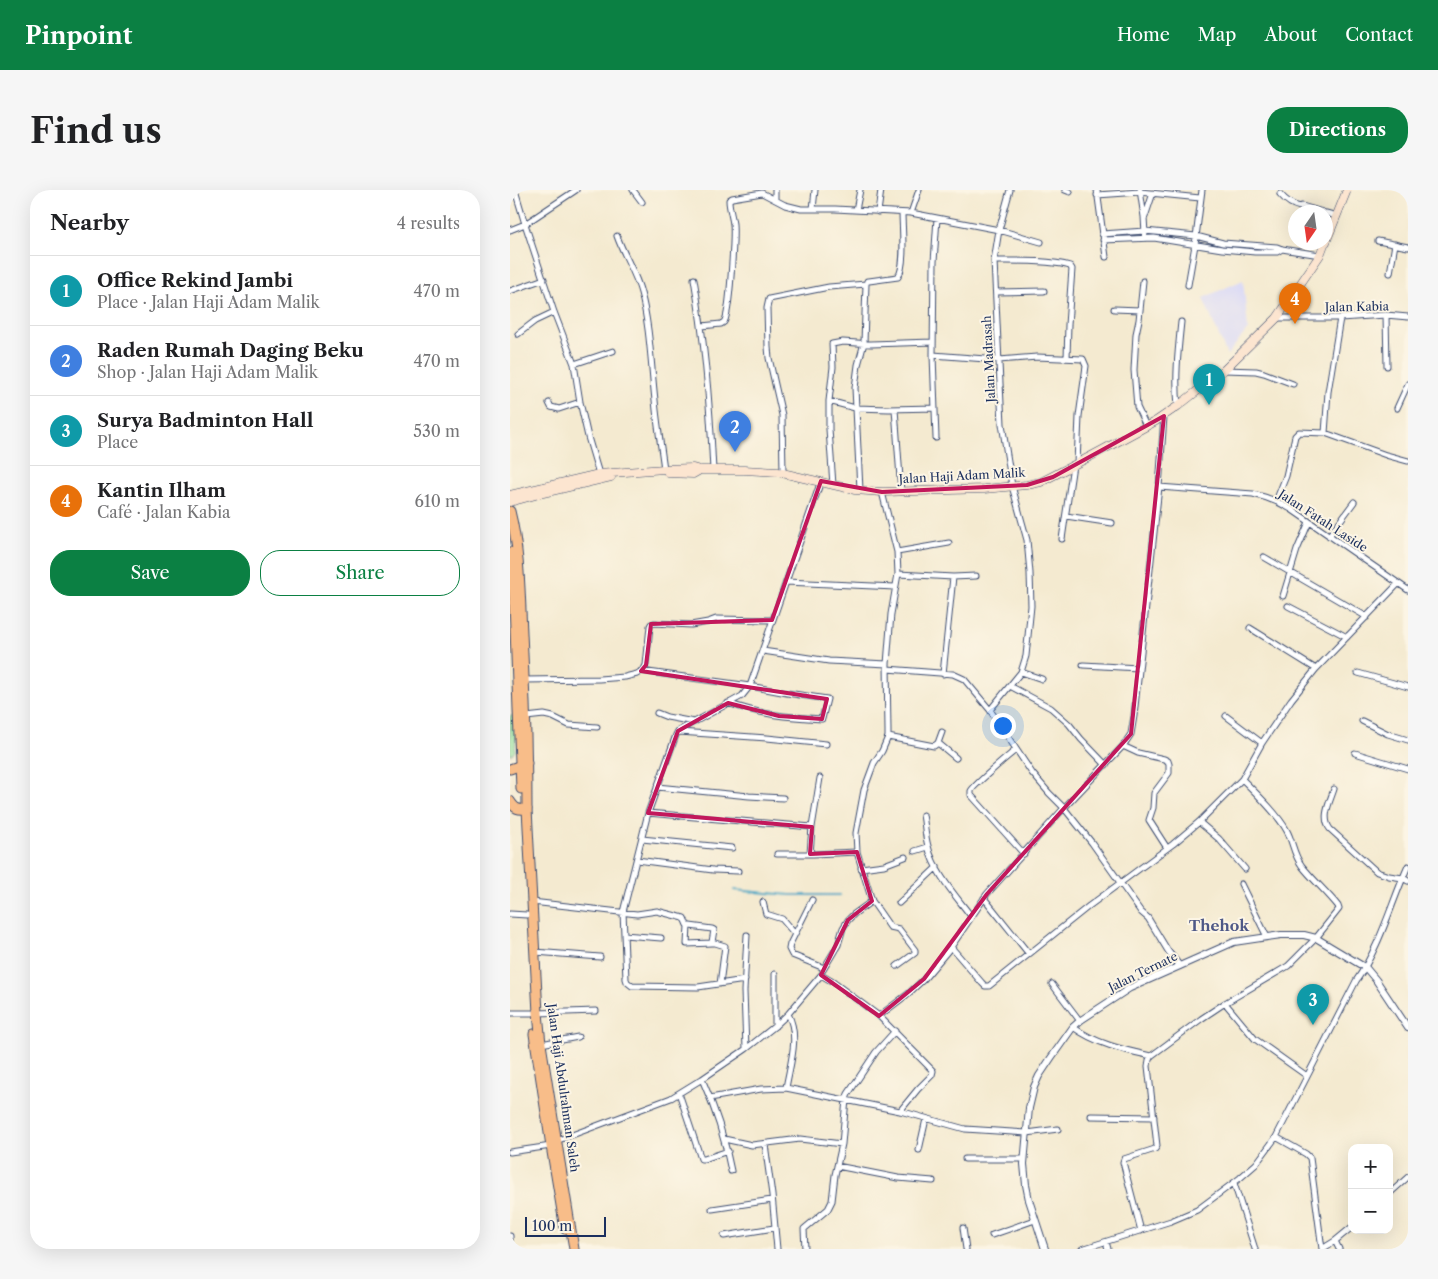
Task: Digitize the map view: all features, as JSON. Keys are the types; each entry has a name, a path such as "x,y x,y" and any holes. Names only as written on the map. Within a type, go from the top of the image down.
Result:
{"main road":[{"name":"Jalan Haji Adam Malik","path":"1333,225 1347,190"},
{"name":"Jalan Haji Adam Malik","path":"510,495 599,474 664,468 763,470 860,490 882,492 1012,486 1040,482 1164,416 1224,370 1277,318 1322,250"},
{"path":"510,502 601,479 632,474 693,474 700,470"},
{"name":"Jalan Haji Abdulrahman Saleh","path":"510,512 516,540 520,581 526,717 524,764 517,807 535,1013 541,1044 568,1249"},
{"name":"Jalan Haji Abdulrahman Saleh","path":"510,552 514,575 524,764"},
{"path":"510,769 524,764"},
{"name":"Jalan Haji Abdulrahman Saleh","path":"517,807 532,902 535,952 536,1046 550,1120"},
{"name":"Jalan Haji Abdulrahman Saleh","path":"553,1143 566,1198 574,1249"}],"street":[{"path":"515,190 554,312 574,364 580,402 599,474"},
{"path":"633,190 642,202"},
{"path":"775,190 775,199"},
{"path":"813,209 815,190"},
{"path":"856,210 860,190"},
{"path":"878,212 880,190"},
{"path":"911,213 919,190"},
{"name":"Jalan Madrasah","path":"1010,190 999,230 994,261 1002,424 1012,486 1027,540 1030,573 1031,606 1026,656 1022,672"},
{"path":"1188,286 1202,190"},
{"path":"510,230 525,224 573,191"},
{"path":"1106,257 1097,193 1140,191 1200,198"},
{"path":"1140,191 1144,217 1144,237"},
{"path":"702,326 721,324 725,319 734,236 729,206 729,200 732,198 762,193 785,205 801,209 911,213 999,230 1041,242"},
{"path":"1144,217 1153,193"},
{"path":"1280,194 1292,205"},
{"path":"783,473 782,415 768,347 767,308 769,299 829,287 866,284 869,281 898,277 901,272 902,213"},
{"path":"1333,215 1337,216"},
{"path":"936,438 933,355 934,262 937,218"},
{"path":"1102,237 1145,230 1196,236 1222,246"},
{"path":"617,236 622,252 637,278 642,295 664,468"},
{"path":"1102,237 1144,237 1195,245 1277,252 1282,249 1320,255"},
{"path":"1378,241 1408,247"},
{"path":"1390,273 1395,244"},
{"path":"994,261 1040,262 1070,266 1072,269 1066,358"},
{"path":"510,291 544,279"},
{"path":"694,279 702,326 711,410 713,470"},
{"path":"1143,280 1136,334 1134,370 1137,407 1146,426"},
{"path":"860,490 855,388 858,365 864,343 866,284"},
{"path":"996,292 1044,291"},
{"path":"1114,309 1140,310"},
{"path":"518,334 535,321 554,312"},
{"path":"1386,315 1387,366"},
{"name":"Jalan Kabia","path":"1277,318 1340,318 1386,315 1408,317"},
{"path":"1325,433 1328,392 1340,318"},
{"path":"1178,406 1176,366 1181,322"},
{"path":"833,485 828,402 832,367 832,344 843,342 934,342"},
{"path":"574,364 613,351"},
{"path":"933,355 999,360 1037,357 1066,358 1083,359 1086,362 1075,464 1062,539"},
{"path":"1224,370 1256,371 1293,384"},
{"path":"1397,408 1408,384"},
{"path":"549,403 551,407 556,409 580,402"},
{"path":"828,402 855,408 935,408"},
{"path":"895,409 900,492"},
{"path":"879,1016 924,979 951,947 984,898 1064,808 1106,765 1131,734 1159,487 1164,416"},
{"path":"1276,501 1286,476 1296,433 1299,432 1325,433 1386,456 1408,461"},
{"path":"745,980 698,987 632,986 626,979 623,912 648,813 678,732 742,696 750,686 821,481"},
{"name":"Jalan Fatah Laside","path":"1159,487 1264,496 1276,501 1309,522 1408,590"},
{"path":"882,492 897,552 898,574 890,614 887,666 888,737 874,763 864,790 856,826 857,852 872,901 890,928 899,929 915,950 915,953 898,966"},
{"path":"1329,536 1354,502"},
{"path":"1066,516 1112,522"},
{"path":"1283,596 1297,550 1309,522"},
{"path":"897,552 949,543"},
{"path":"1264,557 1367,617"},
{"path":"898,574 952,577 976,576"},
{"path":"943,674 952,577"},
{"path":"786,582 896,587"},
{"path":"951,947 982,983 989,986 1167,848 1199,822 1242,779 1290,700 1398,584"},
{"path":"1288,606 1347,637"},
{"path":"524,680 599,679 632,676 641,671 646,665 649,630 651,624 654,623 691,625 716,619 772,620"},
{"path":"1250,628 1316,670"},
{"path":"763,651 953,674 964,678 990,710 1038,780 1064,808 1092,843 1141,912 1148,918 1168,952 1180,966"},
{"path":"1083,665 1139,668"},
{"path":"641,671 827,699 822,719 760,713 728,703"},
{"path":"990,710 1022,672 1042,679"},
{"path":"1358,674 1408,687"},
{"path":"1010,686 1043,703 1055,712 1069,724 1106,765"},
{"path":"658,713 666,717 694,722"},
{"path":"526,717 553,716 569,725 597,727"},
{"path":"1226,716 1262,744"},
{"path":"1362,721 1388,734 1408,740"},
{"path":"678,732 826,744"},
{"path":"888,737 934,746 938,743 942,732"},
{"path":"938,743 956,758"},
{"path":"1123,746 1138,753 1164,759 1170,764 1169,773 1154,793 1153,808 1149,820 1167,848"},
{"path":"1016,750 970,792 1024,854"},
{"path":"1355,753 1408,770"},
{"path":"810,854 812,827 820,778"},
{"path":"1141,1231 1123,1162 1124,1159 1156,1148 1149,1060 1225,1003 1288,966 1316,938 1338,912 1338,906 1302,866 1292,848 1288,832 1271,810 1242,779"},
{"path":"657,787 783,798"},
{"path":"1334,789 1325,817 1326,824 1377,872 1405,880"},
{"path":"648,813 812,827"},
{"path":"923,815 928,847 936,867 971,916"},
{"path":"1199,822 1219,838 1245,869"},
{"path":"642,839 732,848"},
{"path":"915,851 928,847"},
{"path":"778,854 857,852"},
{"path":"862,868 884,865 905,857"},
{"path":"637,860 713,870 738,870"},
{"path":"1082,1249 1171,1222 1197,1210 1256,1164 1276,1136 1356,981 1366,968 1405,880 1408,866"},
{"path":"899,903 936,867"},
{"path":"1241,884 1267,937"},
{"path":"984,898 1030,954"},
{"path":"812,900 794,933 789,948 792,955 824,968"},
{"path":"510,1152 553,1143 671,1098 746,1049 788,1014 821,975 838,945 843,928 848,920 872,901"},
{"path":"532,902 646,914 657,911 684,918 688,926 687,944 712,943 724,946 720,984"},
{"path":"763,902 766,914 782,919 794,933"},
{"path":"510,914 527,915"},
{"path":"688,926 713,930 712,943"},
{"name":"Jalan Ternate","path":"1045,1249 1026,1185 1024,1160 1029,1108 1037,1082 1073,1027 1130,988 1234,942 1292,934 1304,935 1316,938 1366,968"},
{"path":"746,1049 745,980 747,935"},
{"path":"624,936 662,938"},
{"path":"535,952 600,957"},
{"path":"1366,968 1408,1028"},
{"path":"775,1026 776,974"},
{"path":"821,975 879,1016 931,1068 933,1073 900,1111"},
{"path":"1052,984 1080,1021"},
{"path":"1225,1003 1255,1039 1307,1076"},
{"path":"510,1013 596,1011"},
{"path":"786,1088 794,1032 788,1014"},
{"path":"1073,1027 1099,1042 1152,1056"},
{"path":"805,1249 804,1229 825,1212 832,1201 842,1144 846,1099 860,1074 894,1031"},
{"path":"541,1044 578,1037"},
{"path":"702,1079 728,1151 731,1170"},
{"path":"710,1098 760,1089 786,1088 900,1111 965,1128 1026,1133 1058,1129"},
{"path":"679,1093 702,1159 704,1160 728,1151"},
{"path":"1091,1116 1154,1117"},
{"path":"919,1150 926,1119"},
{"path":"1276,1136 1310,1158 1322,1249 1348,1230"},
{"path":"724,1139 752,1145 800,1139 842,1144"},
{"path":"765,1144 777,1249"},
{"path":"965,1159 1024,1160"},
{"path":"837,1166 898,1178 933,1182"},
{"path":"1393,1190 1408,1177"},
{"path":"1234,1183 1255,1249"},
{"path":"712,1209 772,1200"},
{"path":"992,1235 1035,1220"},
{"path":"724,1236 774,1228"},
{"path":"963,1228 966,1249"},
{"path":"510,1236 510,1245"},
{"path":"1334,1241 1339,1249"},
{"path":"1106,1242 1108,1249"}],"highlighted area":[{"path":"1164,416 1131,734 987,894 924,979 879,1016 821,975 848,920 872,901 857,852 810,854 812,827 648,813 678,731 728,703 779,716 822,719 827,699 641,671 646,665 651,624 772,620 821,481 882,492 1027,485 1053,477"}],"shaded area":[{"path":"1243,280 1248,329 1227,355 1203,298"}],"green space":[{"path":"518,714 515,752 510,755 510,716"}],"waterway":[{"path":"734,890 790,895 840,895"}],"place":[{"name":"Kantin Ilham","path":"1295,324"},
{"name":"Office Rekind Jambi","path":"1209,405"},
{"name":"Raden Rumah Daging Beku","path":"735,452"},
{"name":"Surya Badminton Hall","path":"1313,1025"}],"district":[{"name":"Thehok","path":"1219,926"}]}
